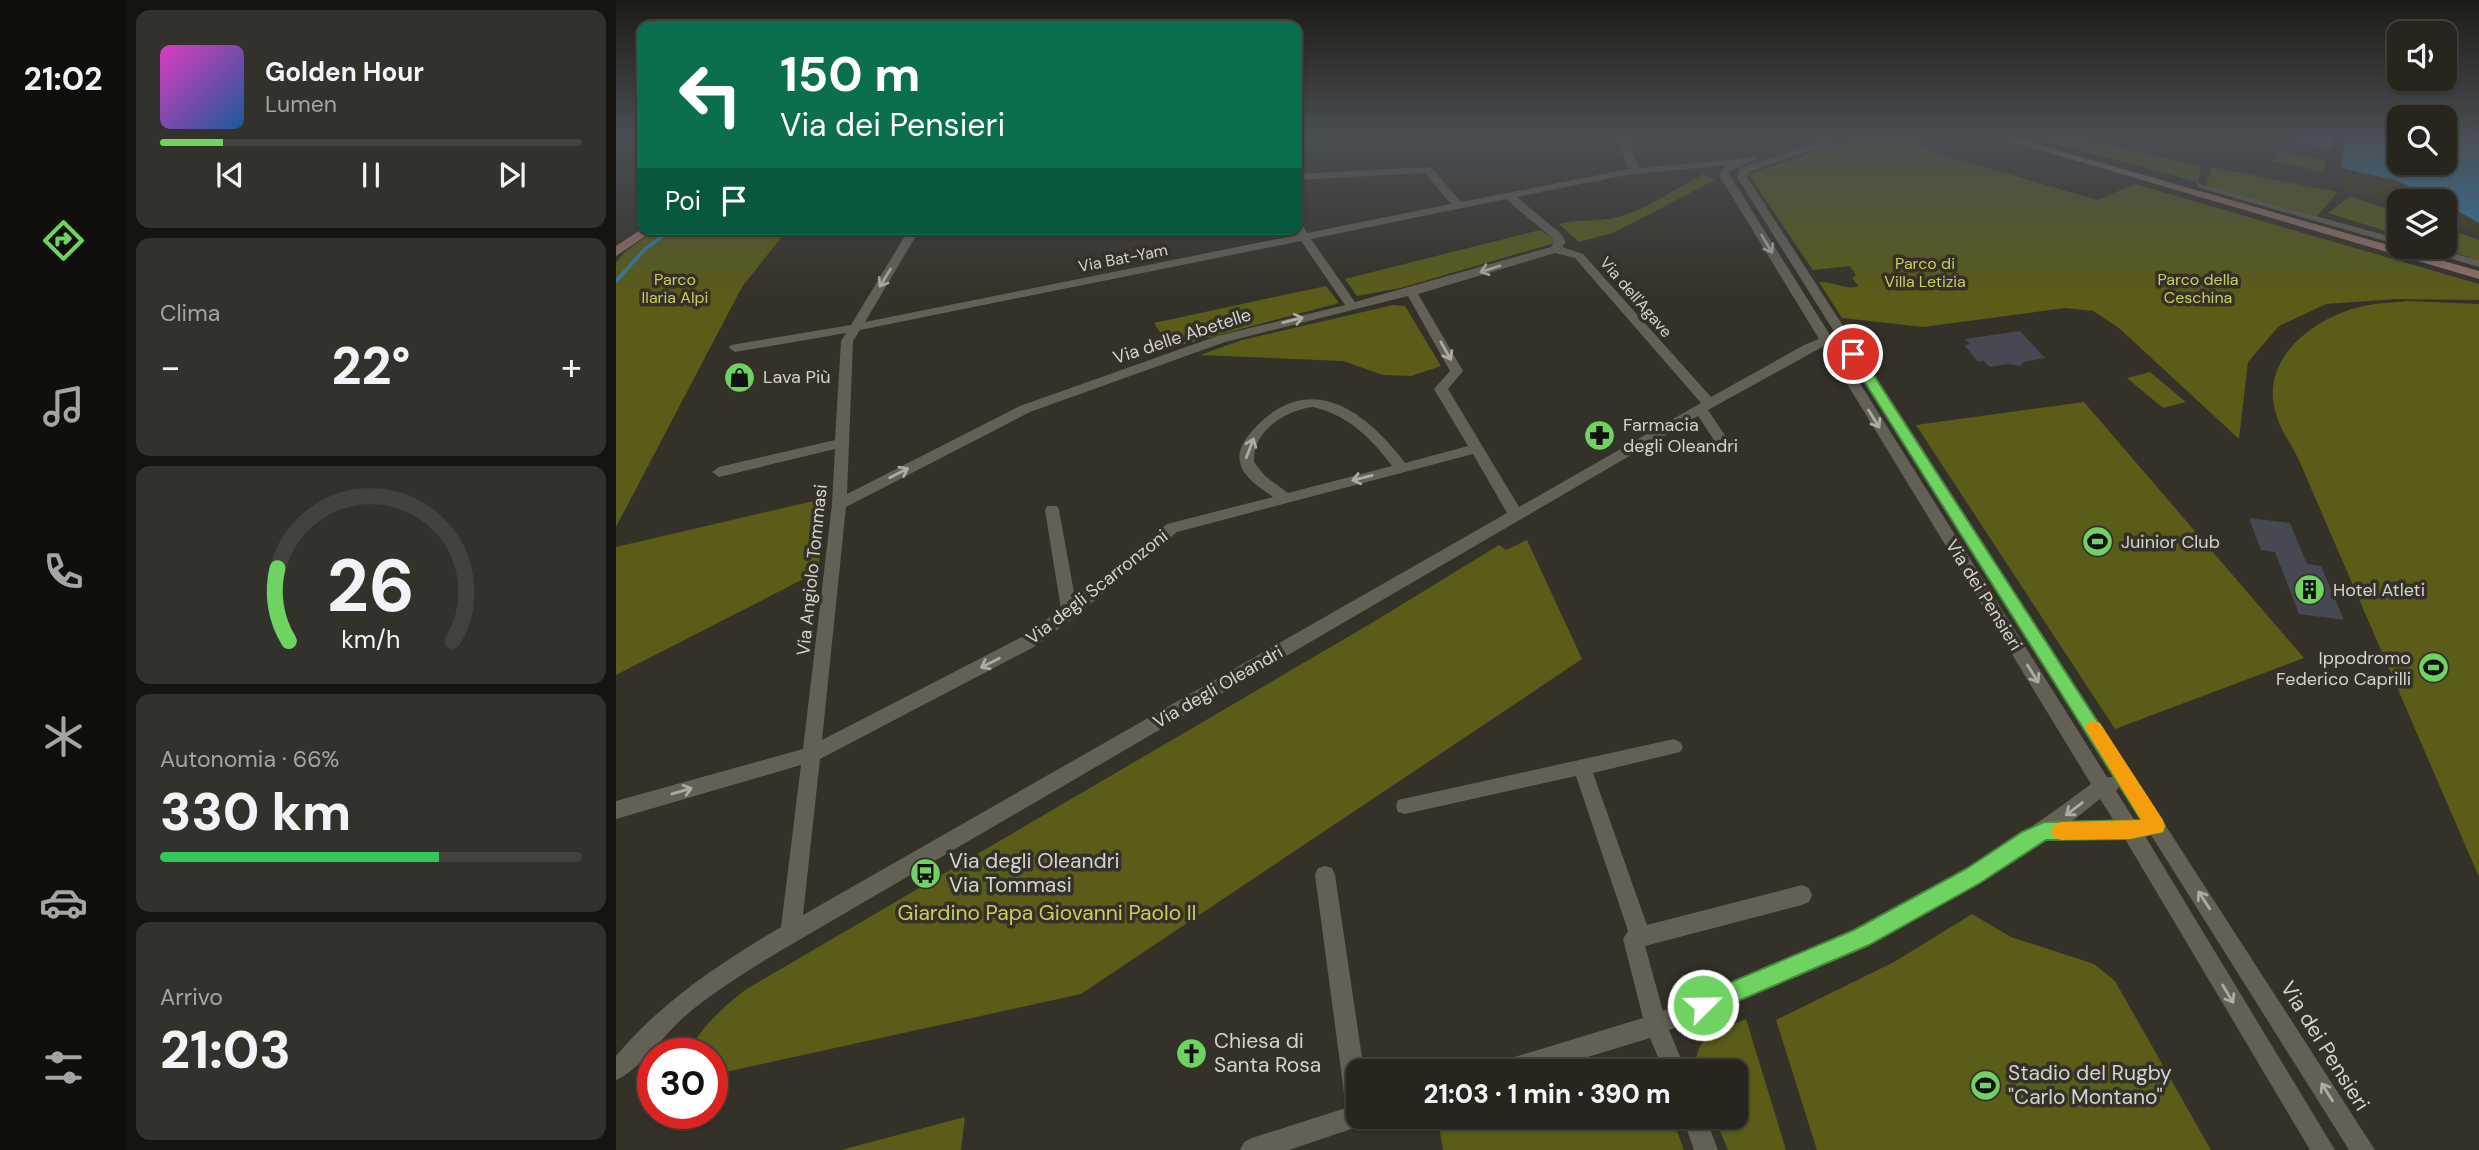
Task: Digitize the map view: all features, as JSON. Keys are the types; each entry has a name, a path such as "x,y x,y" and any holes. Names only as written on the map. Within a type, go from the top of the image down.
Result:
{"main road":[{"path":"2180,189 2479,275"},
{"path":"616,253 642,235"}],"street":[{"path":"1444,189 1459,207"},
{"name":"Via Bat-Yam","path":"735,348 854,327 1550,189"},
{"name":"Via dei Pensieri","path":"1734,189 2156,826 2363,1150"},
{"name":"Via dei Pensieri","path":"1750,189 1833,338 2323,1150"},
{"path":"2214,189 2387,239"},
{"path":"1510,197 1557,236 1560,242 1555,249"},
{"name":"Via Angiolo Tommasi","path":"791,933 839,504 847,341 911,235"},
{"path":"1302,235 1352,306"},
{"name":"Via delle Abetelle","path":"839,504 996,422 1048,399 1221,339 1411,292 1555,249"},
{"name":"Via dell'Agave","path":"1555,249 1579,256 1704,406 1726,446"},
{"path":"2457,258 2479,264"},
{"path":"1411,292 1457,371 1441,390 1516,515"},
{"name":"Via degli Oleandri","path":"618,1073 653,1029 678,1007 717,978 791,933 1704,406 1833,338"},
{"path":"1284,498 1251,471 1246,457 1250,444 1267,421 1278,412 1298,404 1327,405 1349,414 1382,442 1401,468"},
{"path":"719,472 841,443"},
{"name":"Via degli Scarronzoni","path":"616,810 812,754 1013,651 1070,612 1172,528 1475,449"},
{"path":"1052,510 1070,612"},
{"path":"1405,806 1674,747"},
{"path":"1582,767 1641,937"},
{"path":"1544,1059 1656,1025 1862,937 1973,876 2029,838 2044,831 2103,786 2127,782"},
{"path":"2044,831 2130,831 2156,826"},
{"path":"1325,875 1351,1059"},
{"path":"1670,1059 1656,1025 1633,939 1802,895"},
{"path":"1252,1150 1346,1120"},
{"path":"1698,1129 1706,1150"}],"green space":[{"path":"1677,189 1698,189 1613,233 1579,242 1559,224 1610,219 1650,204"},
{"name":"Parco della Ceschina","path":"1758,189 2058,189 2097,200 2124,189 2151,189 2479,284 2479,300 2395,299 2326,304 2279,326 2248,362 2239,439 2119,328 2093,311 2065,308 1923,327 1842,318 1819,282 1845,287 1859,286 1852,278 1856,275 1850,266 1813,270"},
{"path":"2216,189 2321,189 2338,192 2317,216"},
{"path":"2350,196 2387,209 2387,231 2328,213"},
{"path":"1540,230 1558,242 1400,288 1357,296 1345,279"},
{"path":"2457,232 2479,240 2479,260 2457,253"},
{"name":"Parco Ilaria Alpi","path":"649,235 783,235 742,287 616,527 616,262"},
{"path":"1326,286 1339,303 1170,348 1154,323"},
{"name":"Ippodromo Federico Caprilli","path":"2407,301 2479,304 2479,877 2298,458 2280,425 2273,394 2275,376 2282,360 2308,332 2324,321 2359,307"},
{"path":"1393,305 1405,306 1441,366 1411,376 1383,375 1343,361 1200,355 1242,340"},
{"path":"2150,372 2186,402 2163,408 2127,378"},
{"name":"Juinior Club","path":"2084,402 2304,658 2115,729 1916,425"},
{"path":"822,499 819,571 616,675 616,547"},
{"name":"Giardino Papa Giovanni Paolo II","path":"1527,540 1582,659 1081,994 728,1071 728,1038 697,1038 713,1018 745,990 1370,624 1499,545 1506,550"},
{"name":"Stadio del Rugby \"Carlo Montano\"","path":"1972,914 2011,937 2094,964 2115,981 2211,1150 1817,1150 1776,1020 1894,962"},
{"path":"1746,1019 1786,1150 1728,1150 1719,1129 1748,1129 1748,1059 1696,1059 1703,1042 1718,1031"},
{"path":"965,1117 961,1150 841,1150"},
{"path":"1440,1129 1676,1129 1684,1150 1443,1150"}],"sand":[{"path":"2341,189 2413,189 2387,189 2387,204"},
{"path":"2457,211 2479,223 2479,234 2457,227"}],"water":[{"path":"2415,189 2479,189 2479,223 2457,211 2457,189"}],"building":[{"path":"2020,331 2045,358 2023,362 2021,366 2008,364 1990,367 1984,361 1978,362 1964,345 1970,344 1965,339"},
{"name":"Hotel Atleti","path":"2249,518 2290,523 2307,564 2321,566 2344,620 2299,614 2275,552 2261,550"}],"waterway":[{"path":"616,281 645,249 664,235"}],"slow traffic":[{"path":"2061,831 2130,831 2156,826 2094,728"}],"place":[{"name":"Lava Più","path":"740,377"},
{"name":"Farmacia degli Oleandri","path":"1600,435"},
{"name":"Juinior Club","path":"2098,542"},
{"name":"Hotel Atleti","path":"2310,590"},
{"name":"Ippodromo Federico Caprilli","path":"2434,668"},
{"name":"Via degli Oleandri Via Tommasi","path":"926,873"},
{"name":"Chiesa di Santa Rosa","path":"1191,1053"},
{"name":"Stadio del Rugby \"Carlo Montano\"","path":"1985,1085"}],"route":[{"path":"1703,1005 1862,937 1973,876 2029,838 2044,831 2130,831 2156,826 1853,354"}],"park label":[{"name":"Parco di Villa Letizia","path":"1925,272"}]}
